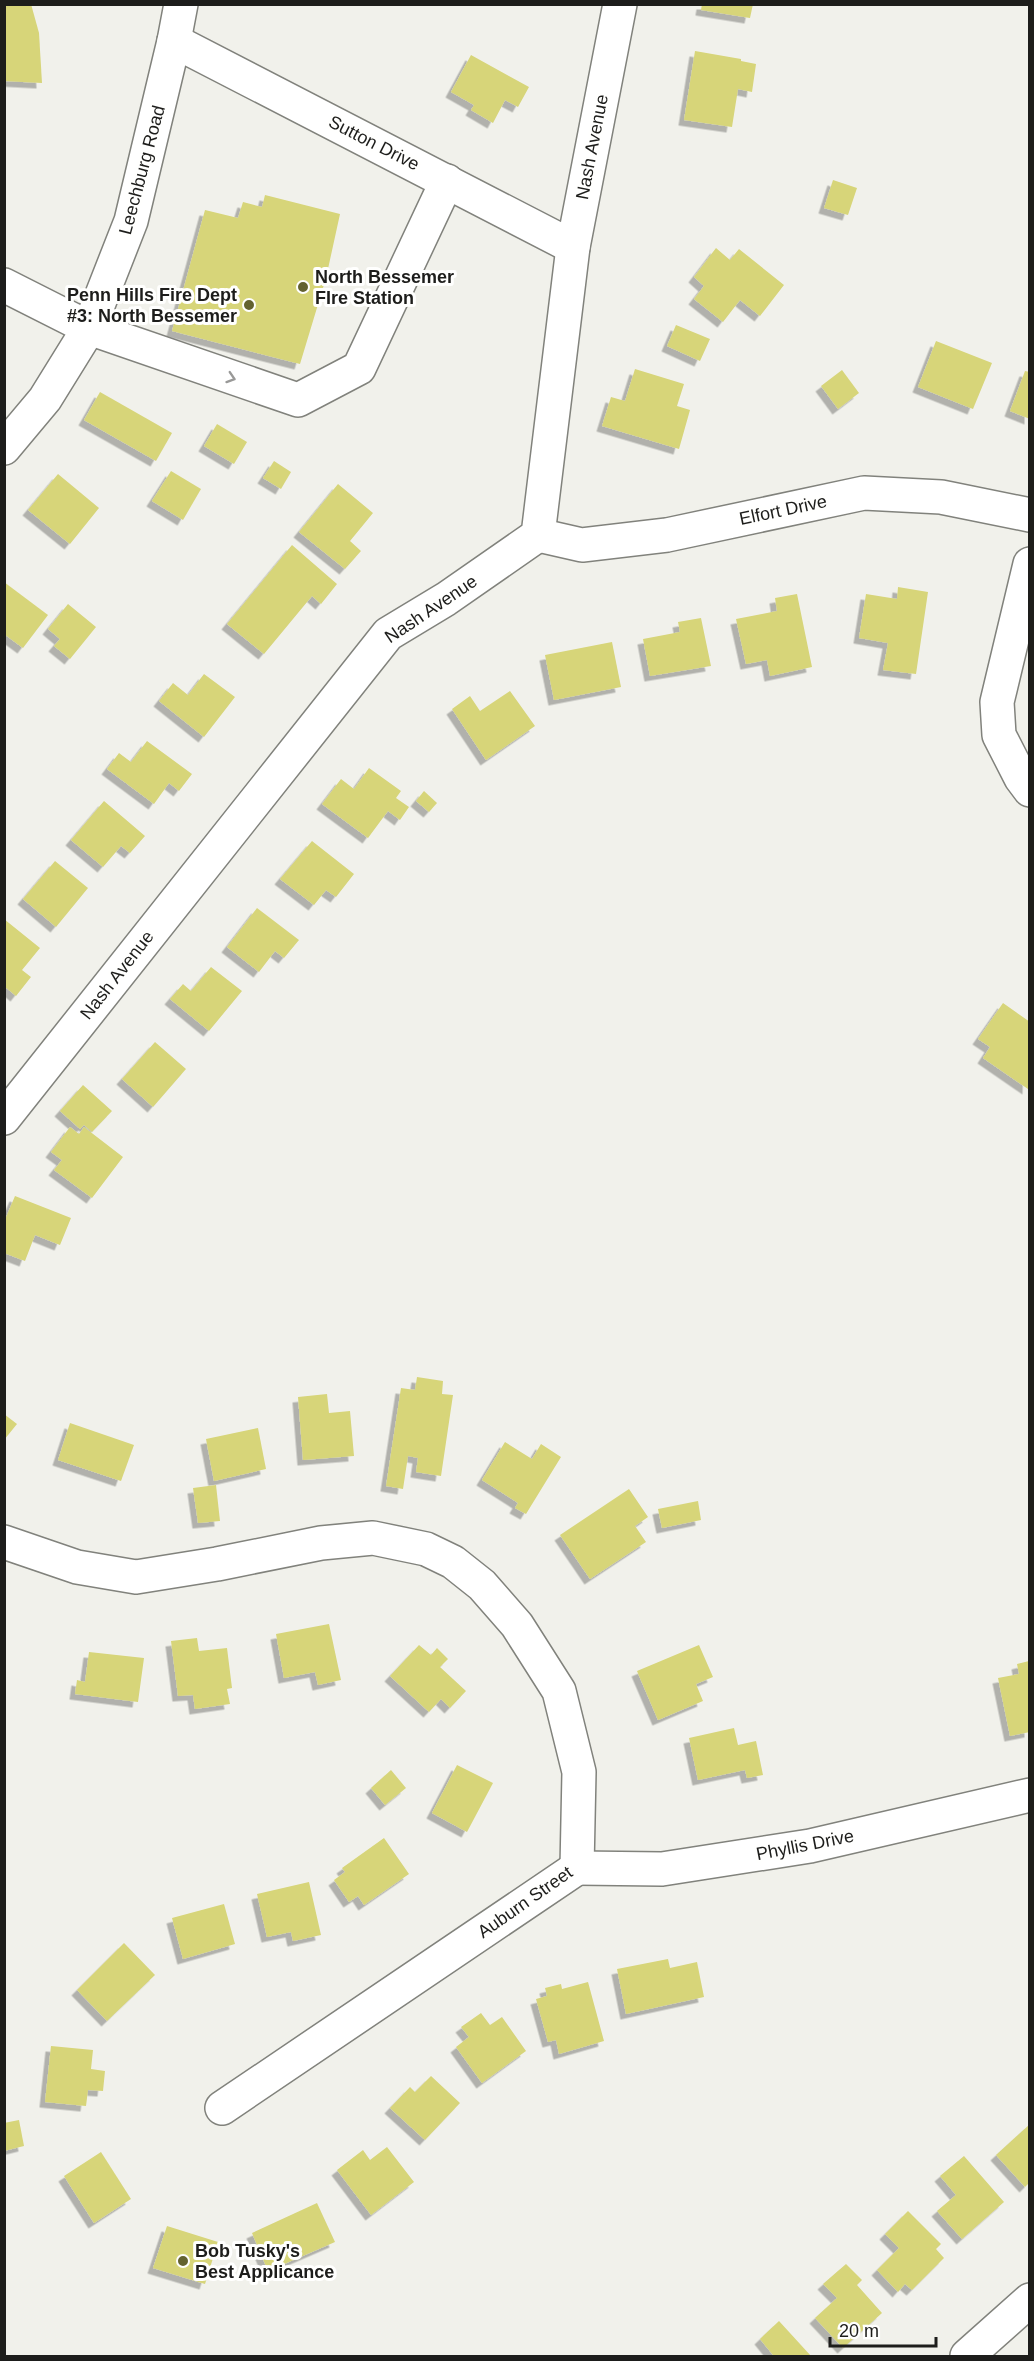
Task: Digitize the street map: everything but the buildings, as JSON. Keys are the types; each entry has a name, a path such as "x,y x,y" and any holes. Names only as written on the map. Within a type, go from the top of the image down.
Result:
{"street":[{"name":"Leechburg Road","path":"4,448 45,399 88,328 131,221 174,41 180,4"},
{"name":"Nash Avenue","path":"4,1118 388,634 446,599 538,535 573,247 620,4"},
{"name":"Sutton Drive","path":"174,41 573,247"},
{"path":"4,285 88,328 298,400 359,368 447,181"},
{"name":"Elfort Drive","path":"538,535 582,545 667,535 864,493 941,496 1029,515"},
{"path":"1029,564 997,702 999,735 1029,790"},
{"name":"Auburn Street","path":"4,1542 77,1567 136,1577 217,1564 321,1543 374,1538 426,1549 453,1562 482,1585 518,1625 559,1691 579,1772 577,1868 222,2108"},
{"name":"Phyllis Drive","path":"577,1868 662,1869 810,1846 1029,1796"},
{"path":"967,2356 1029,2300"}],"place":[{"name":"North Bessemer FIre Station","path":"303,287"},
{"name":"Penn Hills Fire Dept #3: North Bessemer","path":"249,305"},
{"name":"Bob Tusky's Best Applicance","path":"183,2261"}]}
